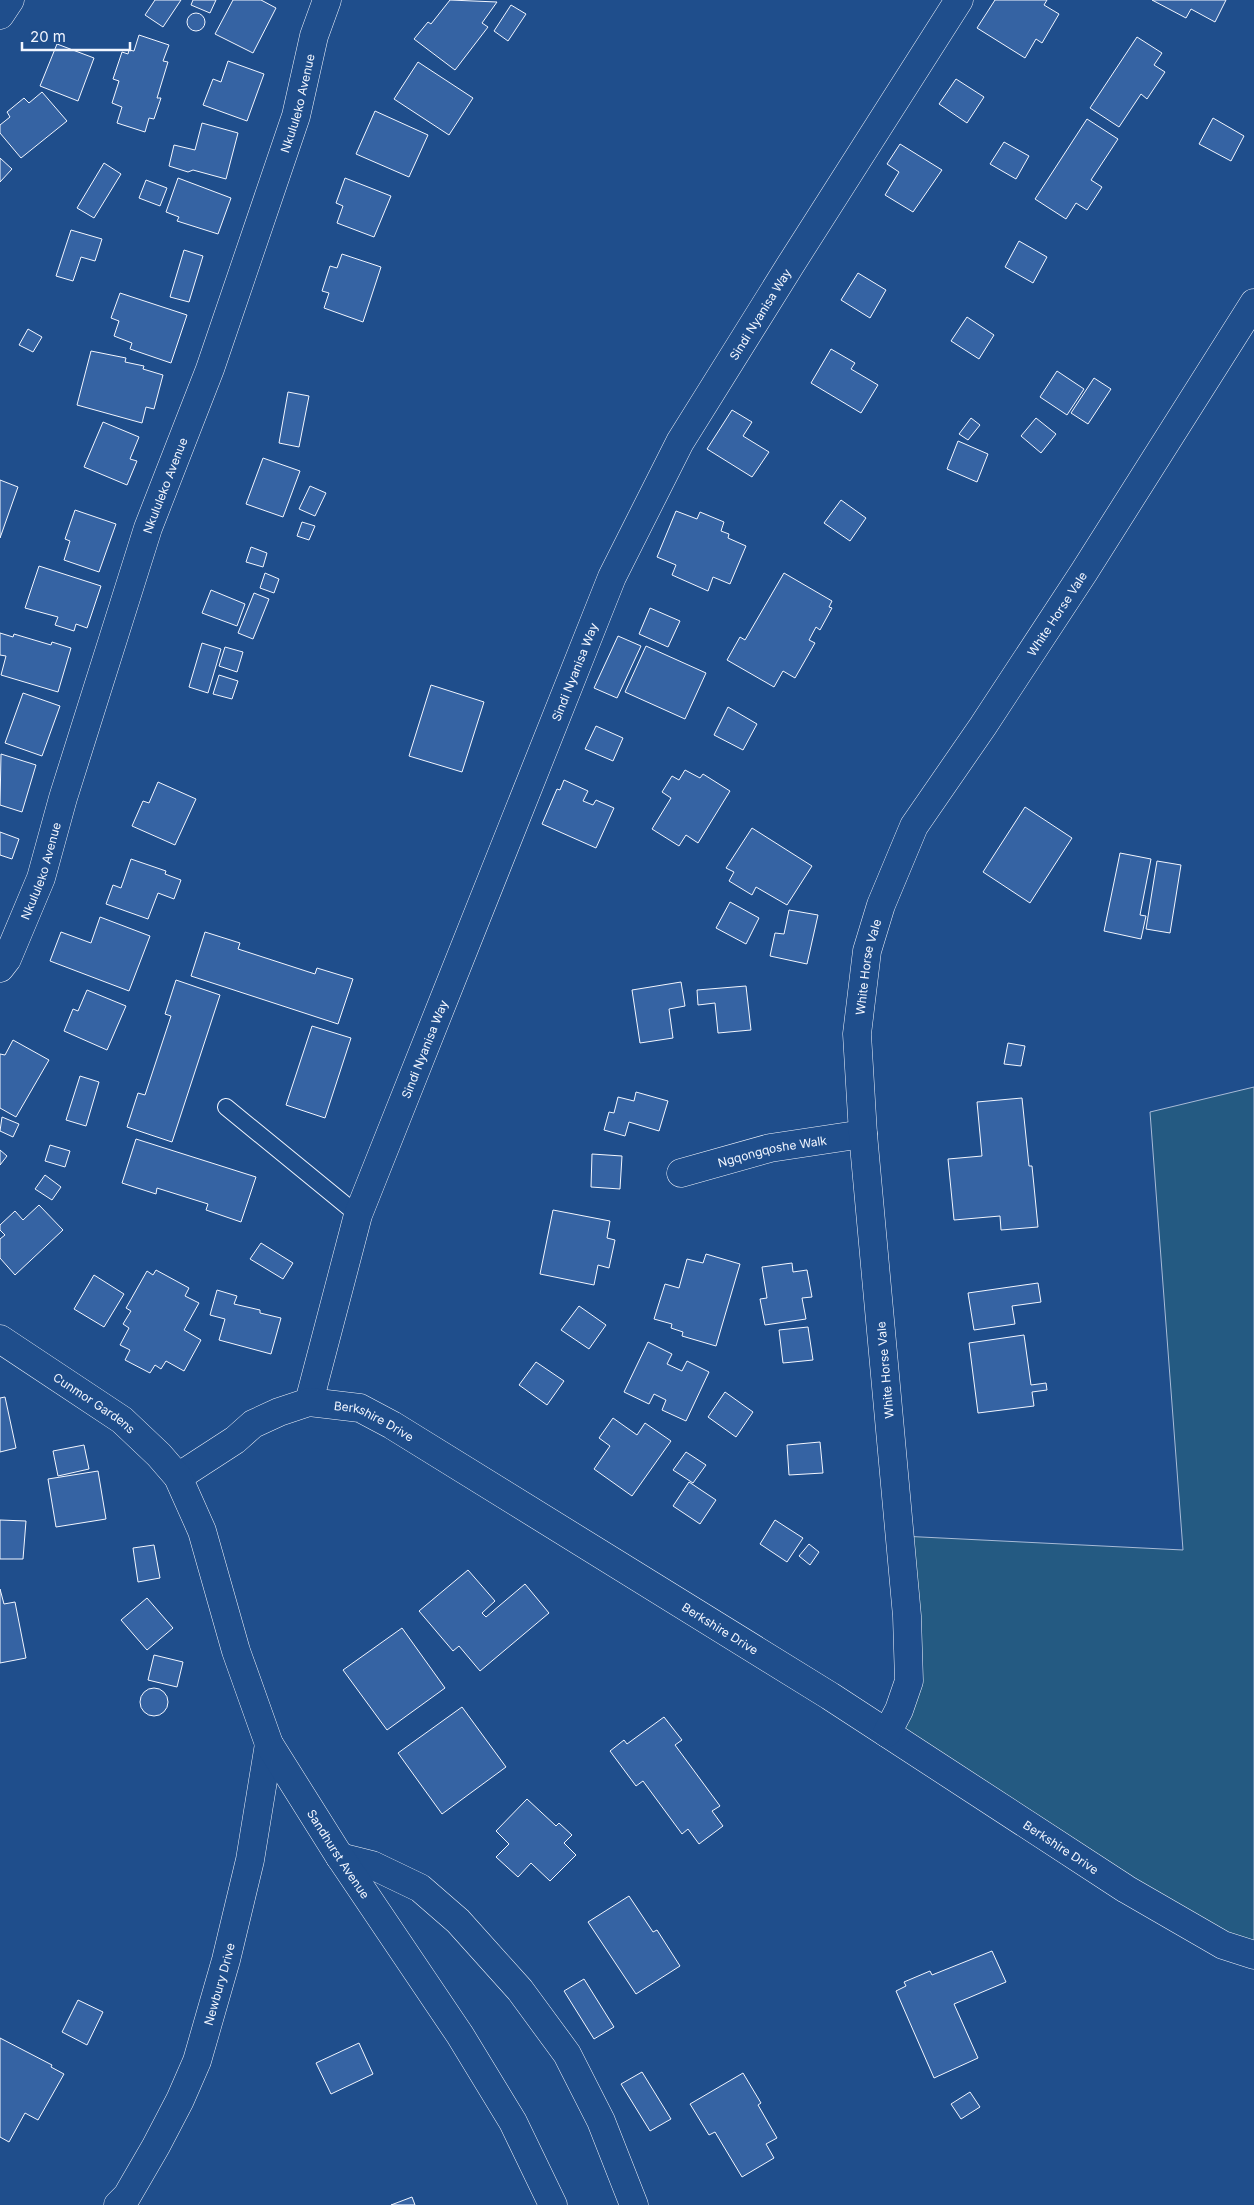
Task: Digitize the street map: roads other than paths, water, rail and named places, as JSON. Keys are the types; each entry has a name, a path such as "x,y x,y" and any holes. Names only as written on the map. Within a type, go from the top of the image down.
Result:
{"street":[{"path":"0,15 10,0"},
{"name":"Nkululeko Avenue","path":"0,968 7,959 41,878 63,798 148,528 210,369 296,116 314,36 327,0"},
{"name":"Sindi Nyanisa Way","path":"309,1402 358,1215 612,577 680,442 959,0"},
{"name":"White Horse Vale","path":"887,1733 899,1710 909,1680 907,1616 863,1134 857,1034 867,951 881,905 914,826 983,726 1078,580 1254,303"},
{"name":"Ngqongqoshe Walk","path":"681,1173 770,1148 863,1134"},
{"name":"Cunmor Gardens","path":"0,1339 122,1420 159,1455 178,1477"},
{"name":"Berkshire Drive","path":"178,1477 227,1446 253,1424 279,1412 309,1402 360,1408 392,1425 887,1733 1126,1889 1223,1945 1254,1955"},
{"name":"Sandhurst Avenue","path":"178,1477 202,1531 236,1651 269,1744 340,1857 460,2035 513,2122 552,2205"},
{"name":"Newbury Drive","path":"118,2205 127,2196 156,2146 180,2100 196,2061 226,1960 250,1860 269,1744"},
{"path":"340,1857 372,1865 420,1888 458,1921 520,1990 567,2054 601,2121 634,2205"}],"lane":[{"path":"226,1107 358,1215"}]}
